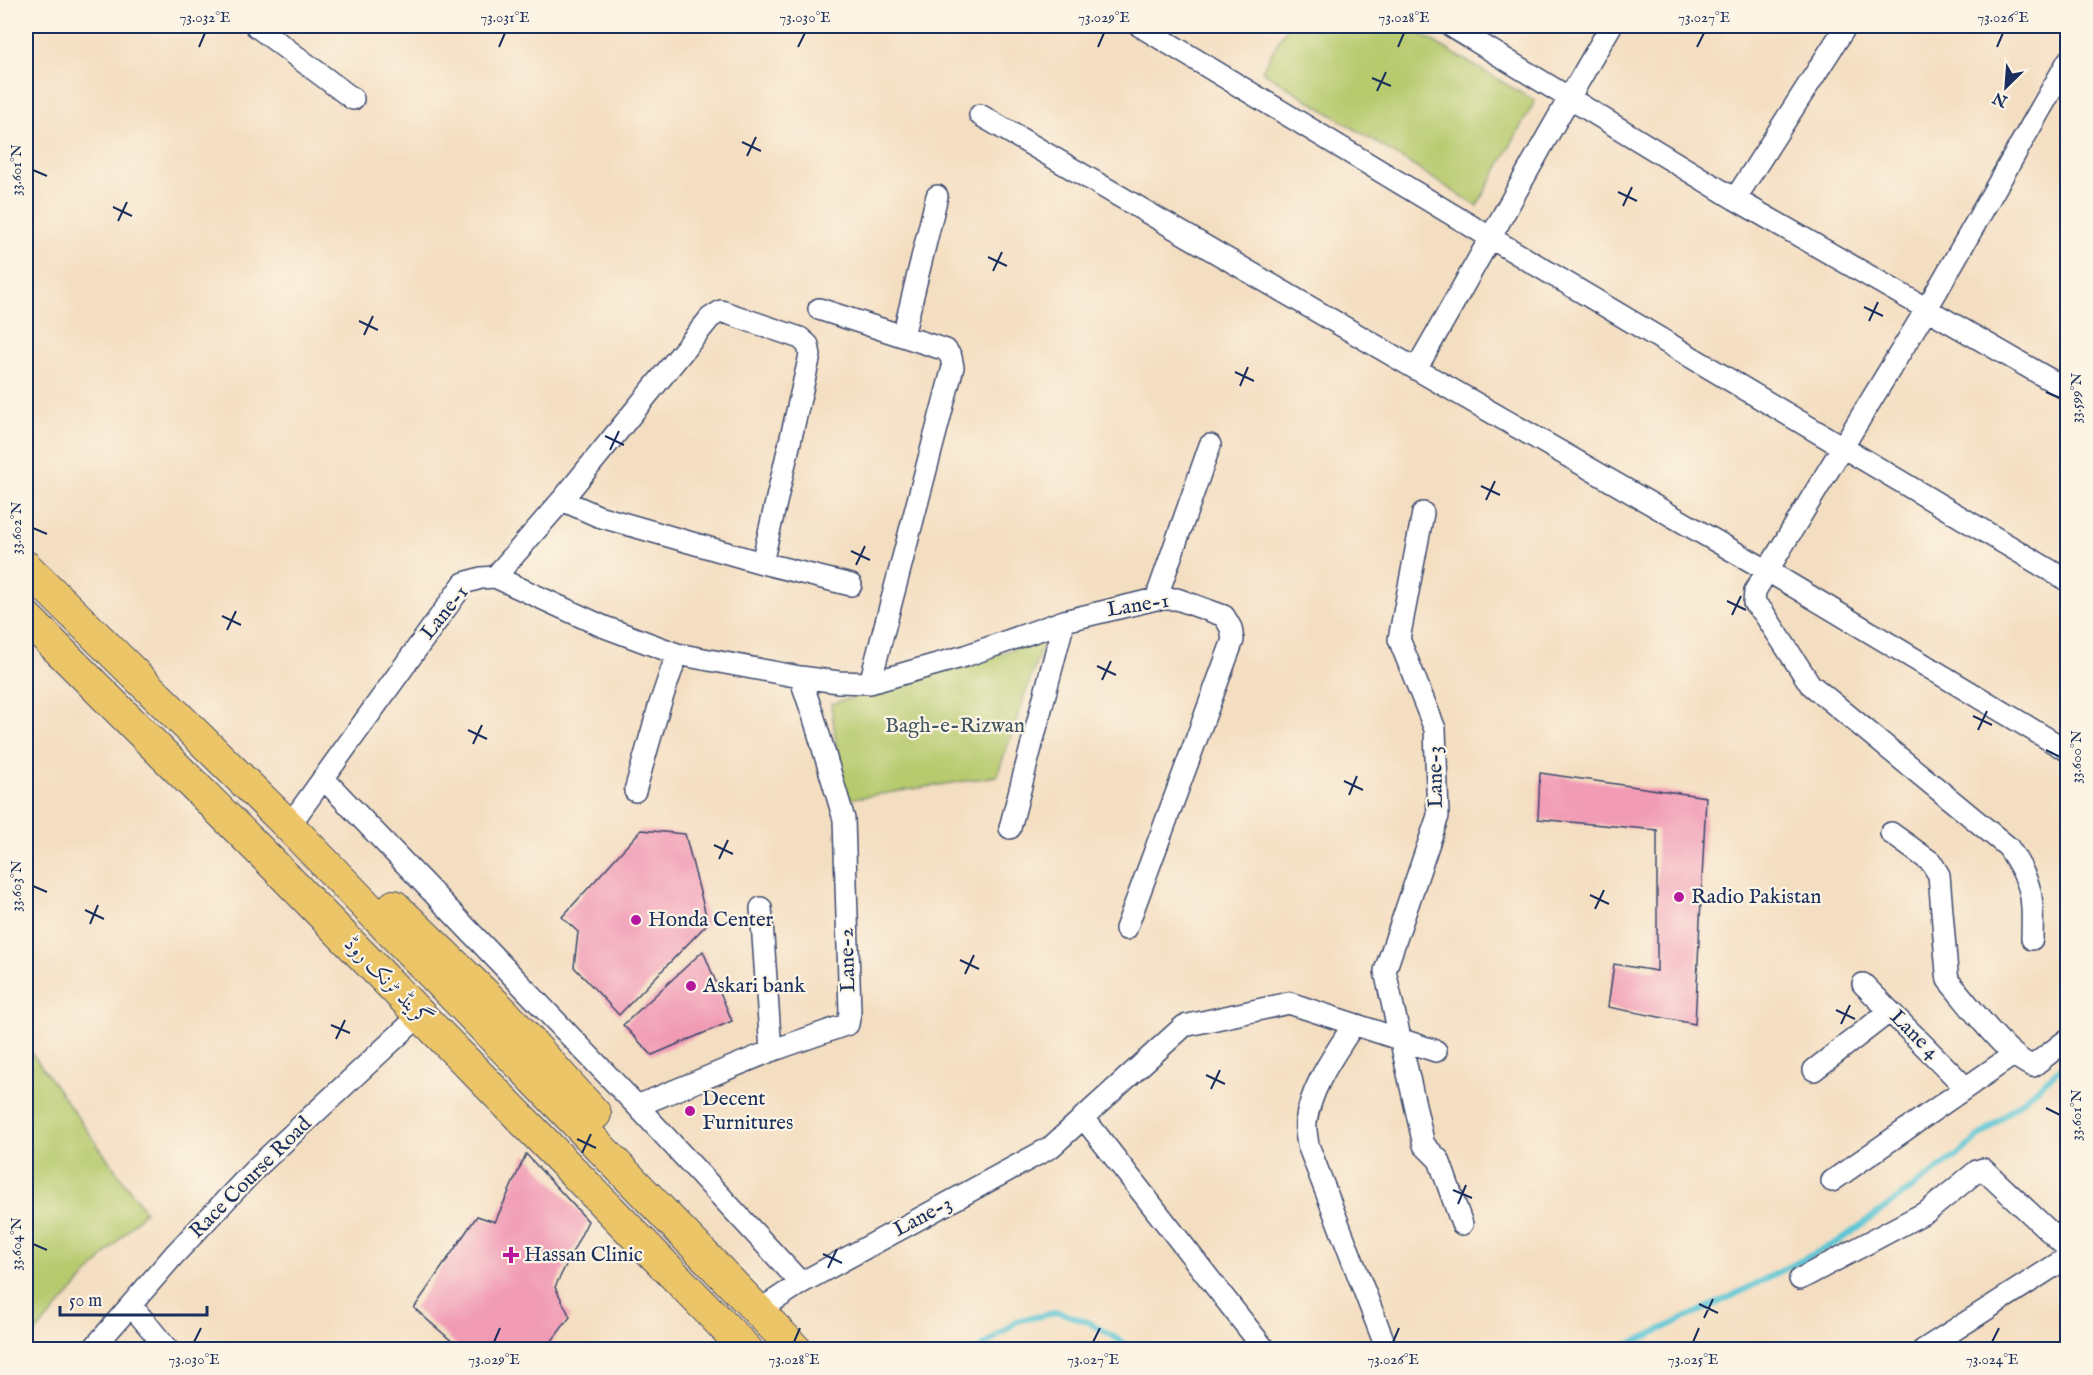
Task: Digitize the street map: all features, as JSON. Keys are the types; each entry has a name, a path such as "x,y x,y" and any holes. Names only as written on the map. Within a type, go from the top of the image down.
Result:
{"highway":[{"name":"گرینڈ ٹرنک روڈ","path":"26,567 289,826 796,1350"},
{"name":"گرینڈ ٹرنک روڈ","path":"26,617 271,862 747,1350"},
{"name":"گرینڈ ٹرنک روڈ","path":"289,826 360,872 505,1014 600,1119 695,1246"},
{"path":"420,1015 445,988"}],"street":[{"path":"256,26 353,99"},
{"path":"1140,26 2067,581"},
{"path":"1451,26 1735,199 2067,390"},
{"path":"1416,369 1611,26"},
{"path":"1735,199 1846,26"},
{"path":"2032,939 2033,898 2024,870 2008,847 1810,684 1763,612 1754,603 1755,591 1926,310 2067,61"},
{"path":"980,115 1768,571 2067,751"},
{"path":"903,336 937,196"},
{"path":"819,309 946,350 951,357 953,367 870,683"},
{"path":"495,577 562,500 710,318 721,311 801,338 808,345 810,355 762,563"},
{"path":"1156,599 1210,446"},
{"path":"562,500 597,516 762,563 850,585"},
{"name":"Lane-3","path":"1399,1040 1385,971 1438,816 1435,729 1399,639 1423,513"},
{"name":"Lane-1","path":"289,826 464,583 481,578 495,577 602,626 677,654 800,677 870,683 965,656 1064,621 1156,599 1177,599 1224,616 1231,628 1233,640 1126,929"},
{"path":"1010,828 1064,621"},
{"path":"635,790 677,654"},
{"name":"Lane-2","path":"637,1106 771,1050 848,1024 850,1012 844,819 800,677"},
{"path":"323,778 637,1106 801,1283"},
{"path":"1891,833 1936,867 1939,875 1948,980 2013,1055 2026,1064 2032,1066 2067,1039"},
{"path":"760,908 771,1050"},
{"name":"Lane 4","path":"1863,984 1965,1087"},
{"name":"Lane-3","path":"758,1311 801,1283 1051,1147 1184,1026 1289,1003 1436,1051"},
{"path":"1814,1070 1890,1011"},
{"name":"Race Course Road","path":"92,1350 174,1256 256,1168 420,1015"},
{"path":"1354,1024 1312,1099 1305,1124 1308,1145 1387,1350"},
{"path":"1399,1040 1424,1145 1438,1160 1462,1224"},
{"path":"1832,1181 2013,1055"},
{"path":"1083,1117 1265,1350"},
{"path":"1800,1279 1928,1210 1977,1171 1983,1169 2067,1250"},
{"path":"1923,1350 2065,1259 2067,1255"},
{"path":"131,1305 168,1350"}],"green space":[{"path":"1287,26 1407,26 1535,101 1477,206 1262,71"},
{"name":"Bagh-e-Rizwan","path":"1044,640 997,776 843,800 831,704"},
{"path":"26,1045 145,1211 26,1343"}],"building":[{"name":"Radio Pakistan","path":"1540,773 1706,797 1695,1024 1608,1007 1614,964 1657,971 1657,830 1538,819"},
{"name":"Honda Center","path":"641,830 685,834 708,923 619,1015 574,967 578,932 562,917"},
{"name":"Askari bank","path":"703,951 732,1021 652,1055 623,1025"},
{"name":"Hassan Clinic","path":"526,1154 588,1221 555,1287 570,1317 545,1350 462,1350 414,1308 477,1216 495,1222"}],"waterway":[{"path":"1617,1350 1730,1297 1839,1241 1959,1154 2068,1062"},
{"path":"978,1350 1017,1321 1058,1312 1088,1322 1121,1341 1131,1350"}],"place":[{"name":"Radio Pakistan","path":"1679,897"},
{"name":"Honda Center","path":"636,920"},
{"name":"Askari bank","path":"691,986"},
{"name":"Decent Furnitures","path":"690,1111"},
{"name":"Hassan Clinic","path":"511,1255"}]}
